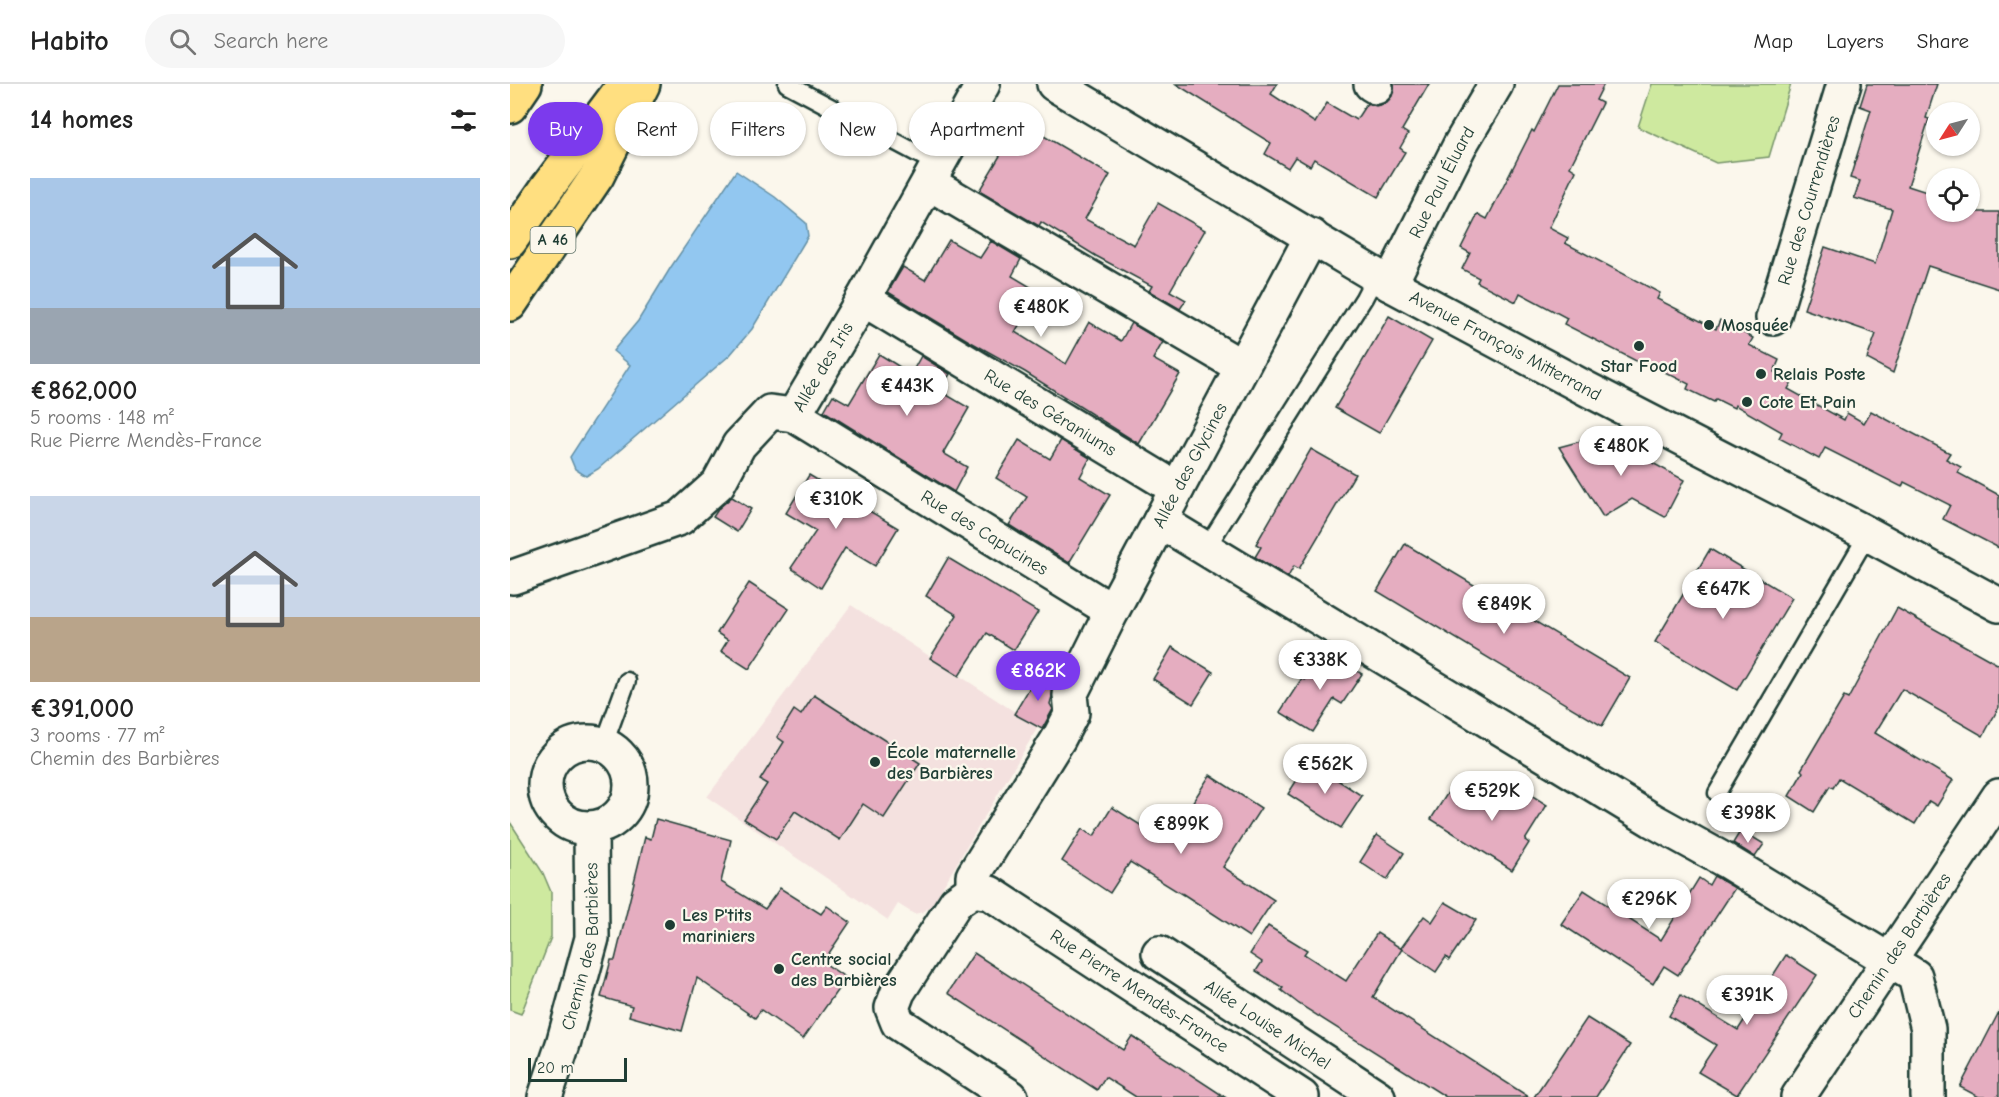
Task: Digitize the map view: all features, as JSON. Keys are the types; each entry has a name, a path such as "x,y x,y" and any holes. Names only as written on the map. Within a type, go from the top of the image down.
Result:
{"highway":[{"path":"510,106 525,84"},
{"path":"510,241 625,84"},
{"name":"A 46","path":"510,304 597,176 643,84"}],"street":[{"name":"Allée des Iris","path":"513,577 680,518 718,484 739,445 770,412 794,415 863,299 983,84"},
{"name":"Avenue François Mitterrand","path":"1054,84 1092,93 1312,236 1383,279 1587,389 1868,534 1999,605"},
{"name":"Rue Paul Éluard","path":"1383,279 1496,84"},
{"name":"Rue des Courrendières","path":"1773,318 1844,84"},
{"path":"934,174 1242,367"},
{"name":"Allée des Glycines","path":"973,890 973,876 1059,738 1072,713 1070,695 1112,611 1312,236"},
{"name":"Rue des Géraniums","path":"863,299 1177,489"},
{"name":"Rue des Capucines","path":"794,415 1112,611"},
{"path":"1160,521 1652,820 1726,861 1915,976 1928,1029 1928,1097"},
{"path":"584,741 603,744 620,755 630,772 631,792 624,810 609,823 591,829 571,826 555,815 545,798 544,778 551,760 566,746 584,741"},
{"name":"Chemin des Barbières","path":"1798,1097 1999,796"},
{"name":"Chemin des Barbières","path":"545,1097 563,1044 592,938 591,829"},
{"path":"973,890 956,902 898,992 892,1008 898,1023 1011,1097"},
{"name":"Rue Pierre Mendès-France","path":"973,890 990,893 1302,1097"},
{"name":"Allée Louise Michel","path":"1159,952 1378,1097"}],"lane":[{"path":"787,84 934,174"},
{"path":"1205,550 1364,298 1383,279"},
{"path":"1717,793 1868,534"},
{"path":"603,744 627,681"}],"shaded area":[{"name":"École maternelle des Barbières","path":"851,605 1038,727 932,905 923,912 914,914 898,904 888,920 707,797"}],"green space":[{"path":"1652,84 1791,84 1769,157 1716,163 1638,127"},
{"path":"510,822 543,873 551,892 551,937 521,1014 510,1010"}],"water":[{"path":"736,171 775,197 806,223 808,236 752,329 730,355 598,469 586,476 575,469 570,457 630,365 613,351 638,321 671,267"}],"building":[{"path":"1176,84 1277,84 1271,94 1315,123 1327,103 1356,120 1367,103 1376,106 1386,103 1392,96 1394,84 1429,84 1402,130 1408,134 1400,148 1405,152 1378,197 1314,159 1310,166 1295,157 1288,168 1265,154 1271,143"},
{"path":"1558,84 1604,84 1596,100 1602,103 1570,167 1576,171 1549,228 1568,238 1565,243 1660,293 1657,299 1716,329 1720,320 1753,338 1749,345 1779,360 1774,372 1792,382 1788,389 1844,420 1847,413 1864,423 1871,411 1950,453 1946,459 1961,467 1958,473 1999,495 1999,548 1943,519 1950,505 1904,482 1902,487 1825,448 1819,459 1779,438 1782,432 1735,405 1734,408 1716,399 1714,402 1687,389 1689,384 1641,360 1640,363 1564,324 1567,318 1520,293 1516,302 1477,282 1479,278 1462,269 1470,253 1461,248 1478,214 1487,219"},
{"path":"1867,84 1937,84 1931,102 1926,102 1926,129 1908,186 1926,192 1926,222 1980,222 1980,212 1999,212 1999,289 1928,266 1893,373 1867,359 1876,334 1804,309 1825,247 1875,264 1892,209 1854,198 1860,181 1850,178 1871,110 1860,106"},
{"path":"1045,137 1110,175 1085,219 1134,245 1158,203 1205,230 1170,291 1186,300 1180,309 1149,291 1152,286 1096,256 1041,222 1039,226 979,191 1000,156 1045,156"},
{"path":"949,240 980,258 991,241 1021,259 1012,276 1039,292 1015,332 1066,364 1089,322 1121,341 1131,323 1163,342 1153,359 1180,374 1139,444 1025,372 888,292 903,267 925,280"},
{"path":"1389,316 1432,341 1379,433 1335,408"},
{"path":"879,354 911,374 921,356 950,374 940,391 969,408 943,453 967,467 954,492 824,411 833,395 849,404"},
{"path":"1019,440 1050,459 1061,440 1090,458 1080,477 1110,495 1069,563 1009,525 1027,497 996,478"},
{"path":"1585,440 1614,442 1684,480 1665,517 1632,499 1603,517 1559,447"},
{"path":"1311,449 1355,474 1299,569 1294,566 1288,577 1255,557 1261,547 1256,544"},
{"path":"809,475 898,528 875,566 845,548 821,588 791,568 816,531 786,513"},
{"path":"732,497 751,509 737,532 713,517 719,508"},
{"path":"1405,544 1630,678 1602,726 1377,591"},
{"path":"1710,549 1792,598 1737,690 1655,642"},
{"path":"948,558 1038,612 1014,650 987,633 959,676 930,658 957,615 926,596"},
{"path":"749,583 789,609 749,669 721,651 728,640 717,633"},
{"path":"1897,608 1999,665 1999,707 1983,736 1902,689 1875,733 1953,780 1937,806 1929,801 1915,824 1839,778 1833,788 1830,786 1814,812 1789,796 1803,772 1801,770 1844,697 1848,699"},
{"path":"1172,647 1213,672 1193,704 1153,679"},
{"path":"1323,650 1362,674 1342,704 1334,699 1313,732 1280,712 1302,678 1305,680"},
{"path":"1039,672 1056,682 1050,704 1053,709 1042,729 1014,714"},
{"path":"814,695 920,763 884,818 863,804 840,840 795,811 776,839 744,819 767,784 760,780 784,742 777,737 794,710 801,715"},
{"path":"1309,761 1362,796 1341,828 1288,794"},
{"path":"1210,775 1261,808 1223,867 1274,900 1249,937 1130,862 1110,893 1062,861 1082,829 1094,836 1112,807 1167,842"},
{"path":"1509,781 1547,805 1525,840 1529,843 1512,870 1431,819 1452,786 1491,810"},
{"path":"656,819 731,840 721,882 765,909 780,888 821,914 827,906 850,922 823,962 846,978 803,1039 761,1010 755,1018 697,978 682,1031 629,1016 632,1006 601,997 611,960 615,960 645,837 651,839"},
{"path":"1741,830 1764,844 1755,857 1733,843"},
{"path":"1377,835 1404,853 1387,880 1360,862"},
{"path":"1714,876 1735,888 1678,975 1664,966 1653,984 1561,924 1584,890 1661,940 1699,878 1709,885"},
{"path":"1445,902 1476,920 1449,960 1446,957 1436,972 1401,948 1424,916 1432,922"},
{"path":"1268,926 1307,950 1304,954 1346,981 1377,933 1402,949 1373,997 1529,1097 1446,1097 1299,1004 1281,990 1283,988 1256,971 1262,962 1250,954"},
{"path":"974,953 1123,1050 1132,1036 1225,1097 1136,1097 1105,1077 1097,1090 948,993"},
{"path":"1786,955 1817,975 1737,1095 1698,1072 1716,1045 1669,1016 1681,995 1738,1030"},
{"path":"1999,1012 1999,1097 1979,1097 1960,1087"},
{"path":"1587,1018 1630,1045 1596,1097 1534,1097"}],"place":[{"name":"Mosquée","path":"1709,325"},
{"name":"Star Food","path":"1639,346"},
{"name":"Relais Poste","path":"1761,374"},
{"name":"Cote Et Pain","path":"1747,402"},
{"name":"École maternelle des Barbières","path":"875,762"},
{"name":"Les P'tits mariniers","path":"670,925"},
{"name":"Centre social des Barbières","path":"779,969"}]}
